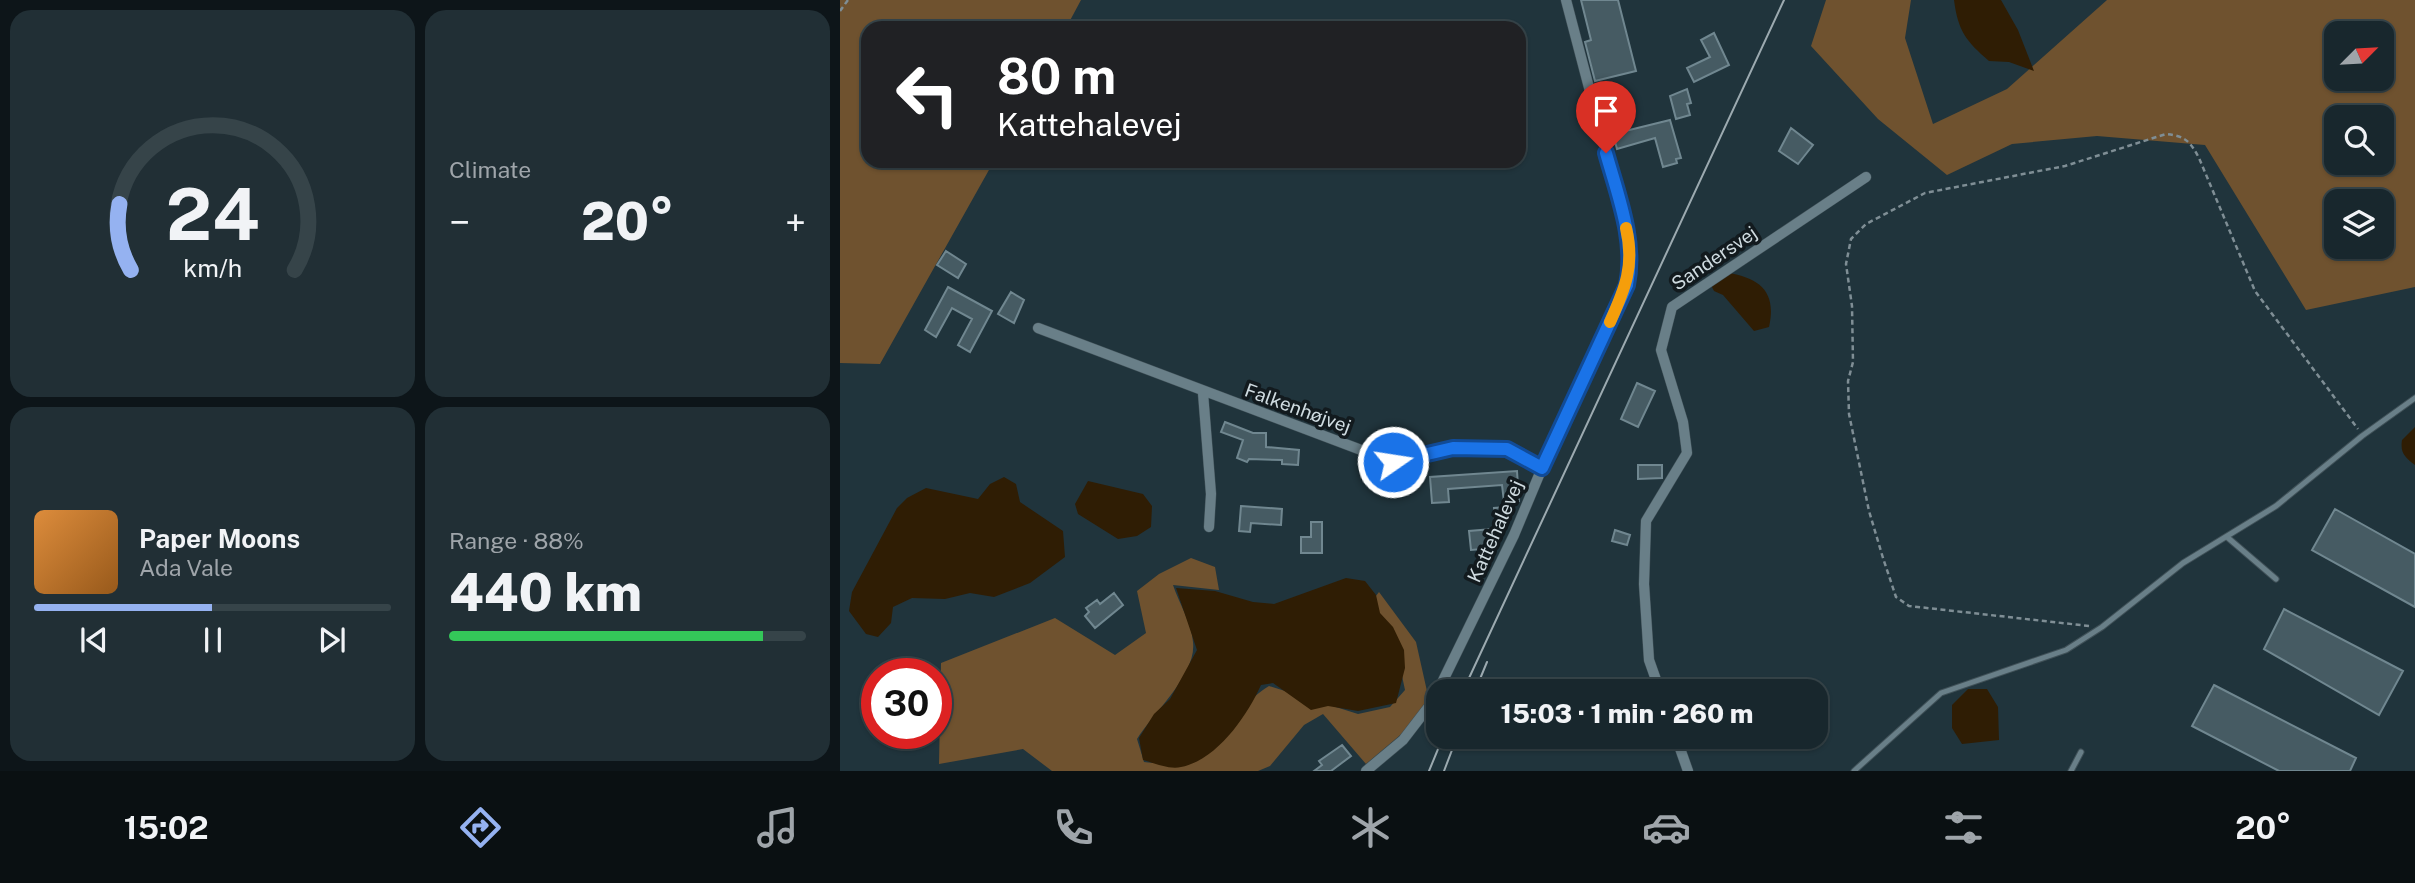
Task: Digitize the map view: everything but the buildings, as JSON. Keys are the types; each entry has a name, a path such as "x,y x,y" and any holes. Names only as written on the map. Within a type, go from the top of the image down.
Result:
{"street":[{"name":"Kattehalevej","path":"1366,771 1403,740 1433,701 1514,534 1627,285 1632,264 1629,240 1566,0"},
{"name":"Sandersvej","path":"1656,679 1649,660 1644,584 1646,521 1687,453 1683,422 1661,350 1672,307 1866,177"},
{"name":"Falkenhøjvej","path":"1038,328 1203,393 1393,462 1453,448 1507,449 1542,468"},
{"path":"1203,393 1211,495 1209,527"},
{"path":"1680,749 1688,771"}],"lane":[{"path":"1854,771 1941,693 2066,650 2102,627 2183,563 2306,484 2362,436 2415,398"},
{"path":"2227,537 2276,579"},
{"path":"2071,771 2081,752"}],"path":[{"path":"840,11 848,0"},
{"path":"2102,627 1909,606 1896,597 1869,511 1849,414 1853,348 1852,306 1846,264 1851,239 1866,225 1925,193 2065,166 2166,134 2189,139 2255,291 2362,436"}],"shaded area":[{"path":"840,0 1081,0 1070,21 861,21 861,168 990,168 880,364 840,363"},
{"path":"1826,0 1911,0 1905,38 1933,124 2007,89 2107,0 2415,0 2415,287 2306,310 2205,145 2097,136 2012,144 1947,175 1878,119 1811,46"},
{"path":"1954,0 2001,0 2018,30 2034,71 2009,62 1989,61 1964,35"},
{"path":"1728,273 1749,279 1763,289 1770,304 1769,327 1754,331 1723,295 1714,291 1711,285"},
{"path":"2415,427 2415,465 2404,454 2402,440"},
{"path":"1004,477 1016,484 1020,502 1063,531 1065,557 1030,583 994,597 970,593 945,599 912,598 893,607 891,623 878,637 866,634 849,611 852,592 897,508 907,498 926,488 978,499 990,484"},
{"path":"1088,481 1143,494 1152,506 1151,527 1137,536 1118,539 1078,514 1075,504"},
{"path":"1191,558 1215,567 1219,590 1173,585 1190,628 1192,654 1181,680 1137,739 1144,762 1169,763 1205,750 1253,698 1269,686 1358,714 1390,707 1405,690 1392,629 1369,605 1379,592 1416,642 1426,687 1426,713 1366,764 1323,714 1304,725 1270,766 1258,771 1052,771 1023,749 939,764 939,749 952,749 952,659 1055,618 1115,655 1146,633 1137,591 1159,574"},
{"path":"1346,578 1365,581 1376,595 1380,613 1393,627 1404,650 1405,668 1396,703 1358,711 1328,706 1311,710 1273,683 1261,685 1239,723 1207,756 1177,768 1143,760 1139,738 1154,714 1170,699 1197,650 1176,588 1215,591 1253,602 1274,604"},
{"path":"1968,689 1987,689 1998,707 1999,740 1962,744 1952,728 1952,705"}],"tram line":[{"path":"1469,679 1784,0"},
{"path":"1480,679 1487,662"},
{"path":"1429,771 1438,749"},
{"path":"1444,771 1452,749"}],"slow traffic":[{"path":"1610,322 1627,285 1632,264 1626,228"}],"route":[{"path":"1393,462 1453,448 1507,449 1542,468 1627,285 1632,264 1629,240 1606,153"}]}
